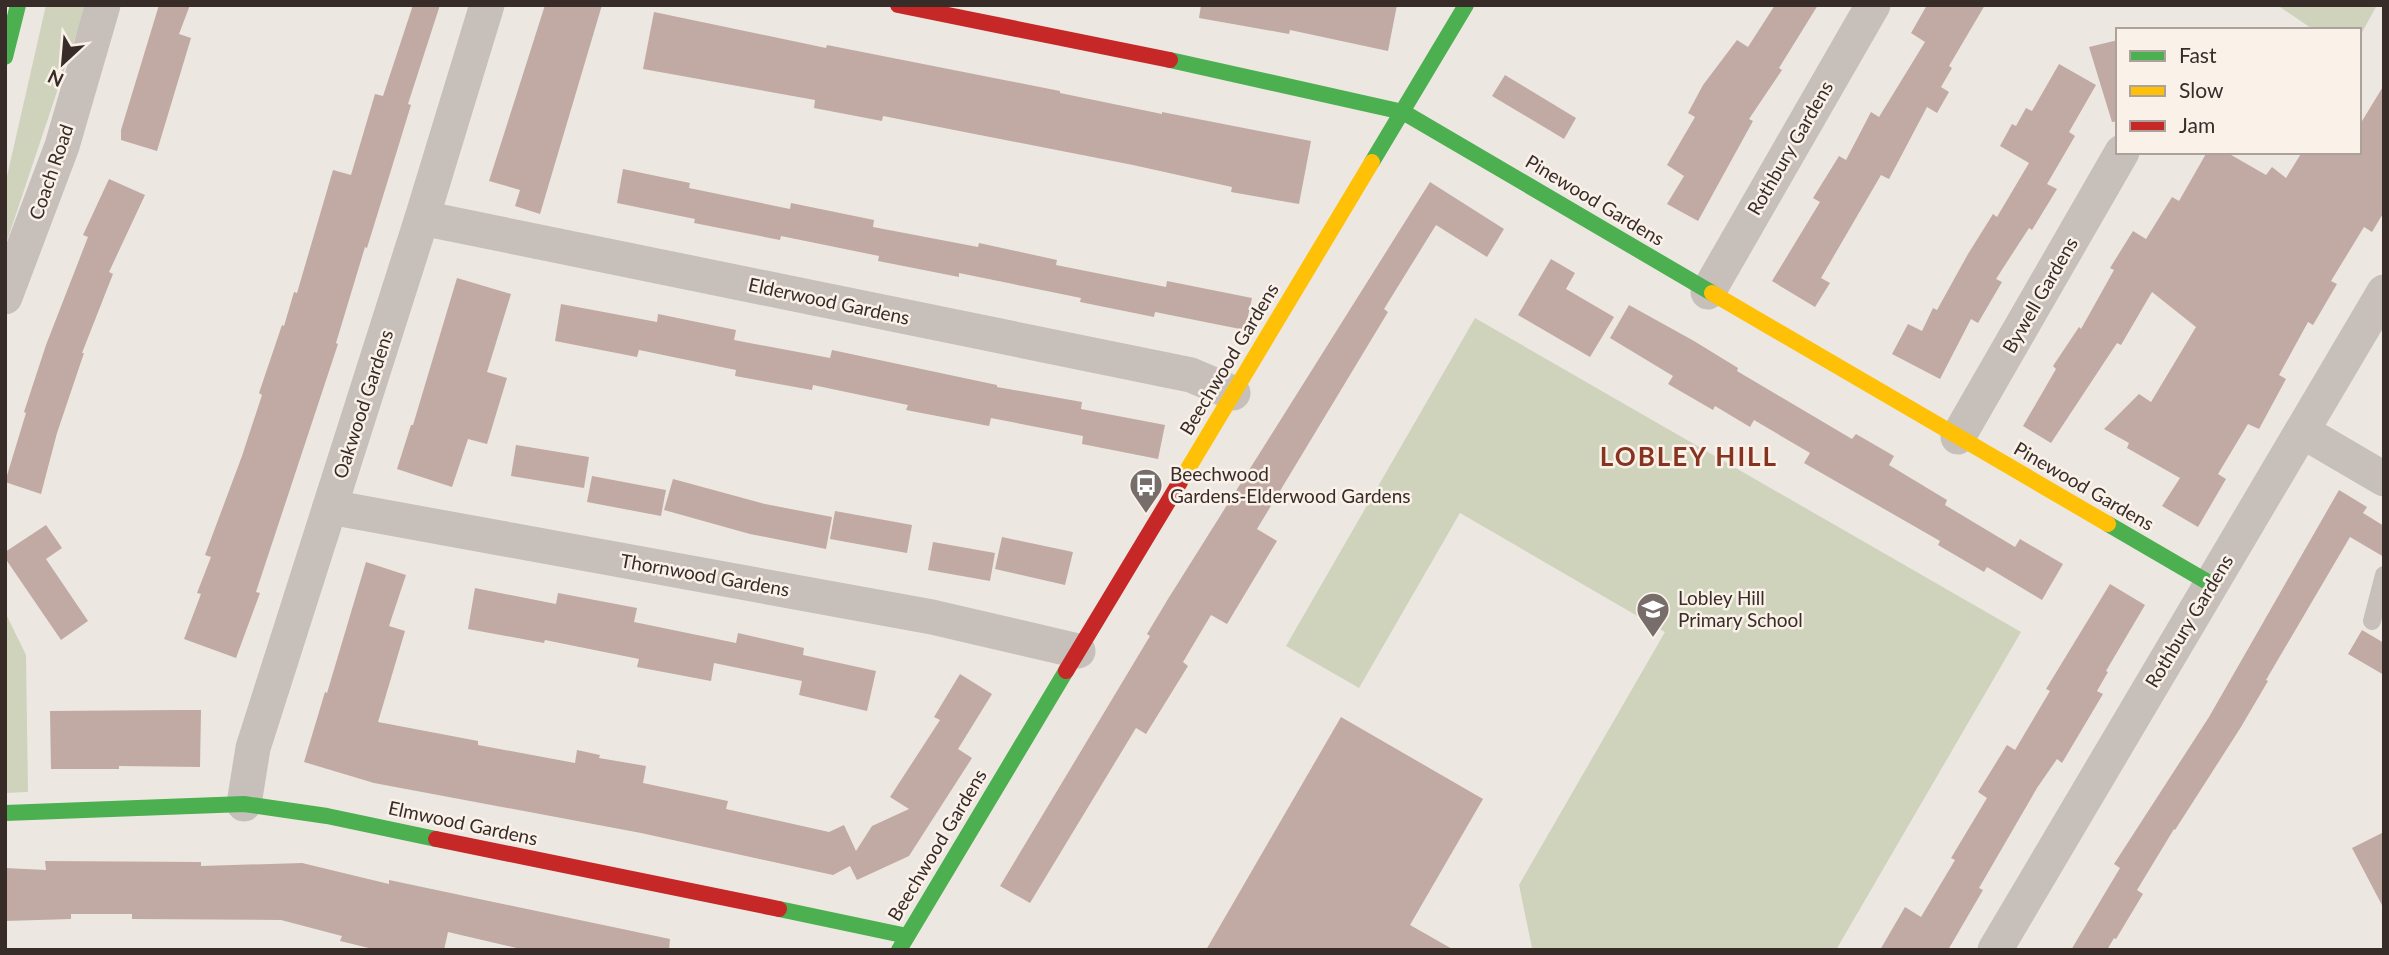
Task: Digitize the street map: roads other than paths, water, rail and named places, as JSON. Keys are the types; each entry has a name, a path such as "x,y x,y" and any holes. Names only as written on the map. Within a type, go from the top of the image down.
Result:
{"main road":[{"path":"5,57 18,5"},
{"name":"Pinewood Gardens","path":"898,5 1202,66 1403,112 2211,583"},
{"name":"Beechwood Gardens","path":"903,943 1466,5"},
{"name":"Elmwood Gardens","path":"5,813 244,804 327,816 903,943"}],"street":[{"name":"Coach Road","path":"5,297 62,146 103,5"},
{"name":"Oakwood Gardens","path":"244,804 253,748 487,5"},
{"name":"Rothbury Gardens","path":"1708,292 1872,5"},
{"name":"Bywell Gardens","path":"1958,437 2121,154"},
{"name":"Elderwood Gardens","path":"422,218 1191,375 1233,393"},
{"name":"Rothbury Gardens","path":"1995,950 2384,292"},
{"path":"2302,431 2384,479"},
{"name":"Thornwood Gardens","path":"330,507 932,617 1078,651"}],"lane":[{"path":"2372,621 2384,575"}],"place":[{"name":"Beechwood Gardens-Elderwood Gardens","path":"1146,515"},
{"name":"Lobley Hill Primary School","path":"1653,639"}],"district":[{"name":"LOBLEY HILL","path":"1689,457"}]}
